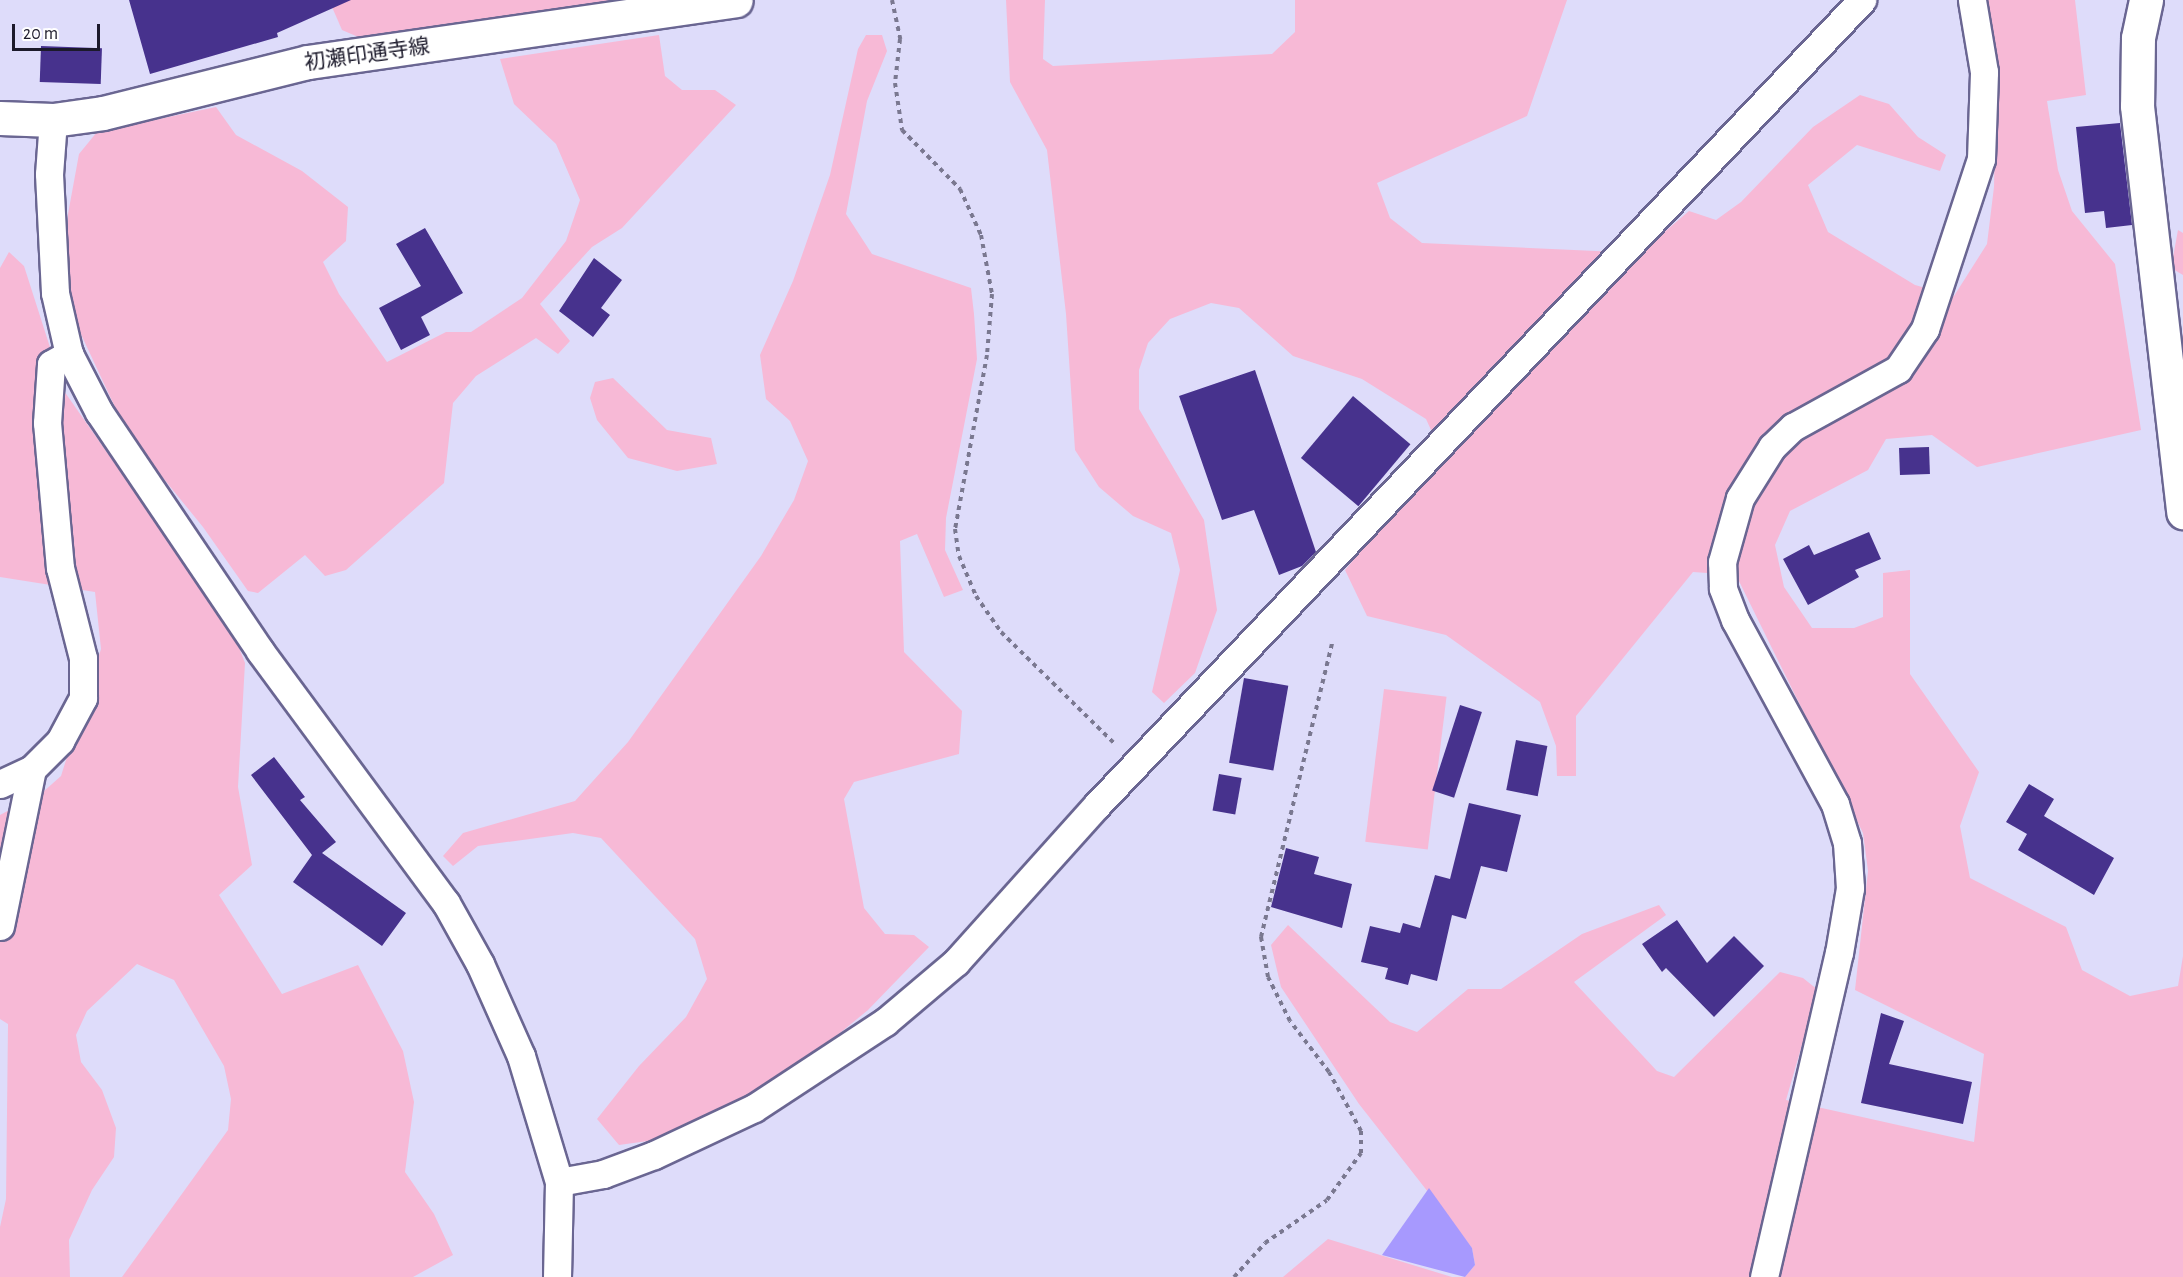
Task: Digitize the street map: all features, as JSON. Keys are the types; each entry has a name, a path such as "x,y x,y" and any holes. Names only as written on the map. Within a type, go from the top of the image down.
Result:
{"main road":[{"name":"初瀬印通寺線","path":"0,118 53,120 103,113 308,62 736,0"},
{"path":"2146,0 2138,38 2136,106 2183,512"}],"street":[{"path":"559,1182 603,1174 695,1138 801,1081 885,1022 956,962 1136,764 1862,0"},
{"path":"1764,1277 1839,953 1849,865 1847,843 1834,804 1735,620 1723,588 1722,562 1740,498 1772,447 1793,428 1898,369 1925,329 1981,159 1984,72 1972,0"},
{"path":"53,120 49,174 55,293 69,354 99,412 260,651 446,903 480,964 521,1056 559,1182 557,1277"},
{"path":"0,784 32,769 60,741 83,698 83,658 60,568 47,423 51,364 69,354"},
{"path":"0,926 32,769"}],"path":[{"path":"892,0 900,39 895,83 902,130 960,189 981,235 992,294 987,355 955,529 959,556 976,596 1001,632 1136,764"},
{"path":"1234,1277 1264,1243 1327,1200 1361,1153 1360,1131 1329,1072 1290,1021 1268,977 1261,937 1332,643"}],"shaded area":[{"path":"329,0 641,0 363,39 342,30"},
{"path":"1006,0 1045,0 1043,59 1053,66 1272,54 1295,32 1295,0 1567,0 1527,116 1377,183 1390,218 1422,243 1640,253 1689,211 1716,220 1741,202 1813,127 1860,95 1889,104 1918,137 1946,155 1940,171 1857,145 1808,185 1828,232 1915,285 1954,296 1987,244 1994,187 1996,85 1987,0 2075,0 2086,95 2047,101 2058,170 2072,211 2115,264 2141,430 1977,467 1932,435 1886,439 1868,470 1790,511 1775,545 1784,587 1812,628 1854,628 1883,617 1883,573 1910,570 1910,674 1979,772 1960,826 1970,878 2066,927 2082,970 2130,996 2178,986 2183,956 2183,1277 1465,1277 1475,1265 1472,1248 1359,1104 1281,987 1271,945 1288,925 1390,1022 1417,1032 1468,989 1501,989 1582,934 1659,905 1666,915 1574,982 1657,1071 1674,1077 1780,972 1803,978 1818,990 1786,1100 1974,1142 1984,1054 1855,990 1868,871 1863,833 1736,575 1693,572 1576,716 1576,776 1557,776 1556,746 1540,702 1446,635 1367,616 1345,570 1442,454 1426,419 1362,379 1293,356 1239,308 1211,303 1170,319 1148,343 1139,370 1139,409 1204,520 1217,610 1195,673 1164,703 1152,692 1180,570 1171,533 1133,516 1099,487 1075,450 1066,314 1047,150 1010,82"},
{"path":"659,35 665,76 682,90 715,90 736,105 622,228 592,247 540,304 570,341 558,354 536,338 476,376 453,403 444,483 346,570 325,576 305,555 258,593 248,591 203,527 128,435 65,300 68,214 79,154 97,132 216,107 236,135 302,171 348,207 346,241 323,262 339,294 387,362 446,332 471,332 522,298 566,241 580,200 556,144 514,104 500,59"},
{"path":"866,35 882,35 887,51 867,101 846,214 872,254 971,288 974,314 977,359 946,518 945,550 963,590 944,597 917,534 900,541 904,652 962,711 959,754 854,782 844,799 864,908 885,934 914,935 929,947 868,1010 779,1083 655,1140 619,1145 597,1119 639,1066 686,1017 707,979 695,939 601,838 573,833 478,846 453,866 443,856 463,833 575,801 628,742 761,556 794,500 808,461 790,421 766,399 760,355 793,281 830,175 858,49"},
{"path":"2178,230 2183,233 2183,275 2171,268"},
{"path":"9,252 24,266 64,391 233,632 245,663 238,787 252,865 219,895 282,994 358,965 403,1051 414,1102 405,1172 434,1214 453,1255 413,1277 122,1277 228,1130 231,1099 224,1066 174,980 137,964 87,1011 76,1035 81,1062 102,1090 116,1128 114,1157 92,1190 69,1240 70,1277 0,1277 0,1227 6,1199 8,1024 0,1019 0,815 43,792 61,776 101,649 95,592 0,577 0,268"},
{"path":"613,378 667,430 711,438 717,464 677,471 628,458 597,420 590,398 595,382"},
{"path":"1384,689 1447,697 1428,850 1365,842"},
{"path":"1429,1188 1472,1248 1475,1265 1465,1277 1382,1255"},
{"path":"1328,1239 1442,1274 1452,1277 1283,1277"}],"building":[{"path":"129,0 351,0 277,33 278,37 150,74"},
{"path":"41,46 102,48 101,84 40,82"},
{"path":"2120,123 2132,225 2106,228 2104,211 2085,213 2076,127"},
{"path":"425,228 463,293 421,317 430,335 401,350 379,308 421,286 396,244"},
{"path":"594,258 622,280 601,308 610,315 593,337 559,311"},
{"path":"1255,370 1316,552 1302,566 1279,575 1254,510 1222,520 1179,396"},
{"path":"1353,396 1410,444 1358,506 1301,458"},
{"path":"1929,447 1930,474 1900,475 1899,448"},
{"path":"1869,532 1881,559 1855,570 1859,577 1808,605 1783,559 1809,545 1814,555"},
{"path":"1244,678 1288,686 1273,771 1229,763"},
{"path":"1460,705 1482,712 1454,798 1432,791"},
{"path":"1516,740 1547,746 1538,796 1506,790"},
{"path":"274,757 305,797 300,800 336,842 322,853 406,913 382,946 293,882 312,855 251,775"},
{"path":"1219,774 1242,778 1235,814 1213,810"},
{"path":"2029,784 2054,799 2044,816 2114,858 2094,895 2018,850 2027,834 2006,822"},
{"path":"1469,803 1521,815 1507,872 1481,866 1466,919 1452,915 1437,981 1411,974 1408,985 1385,979 1388,968 1361,962 1370,926 1400,933 1403,923 1420,928 1435,875 1450,879"},
{"path":"1286,848 1319,857 1314,874 1352,884 1342,928 1271,907"},
{"path":"1677,920 1707,963 1734,936 1764,966 1714,1017 1666,968 1662,972 1642,944"},
{"path":"1881,1013 1904,1021 1889,1064 1972,1082 1963,1124 1861,1103"}]}
